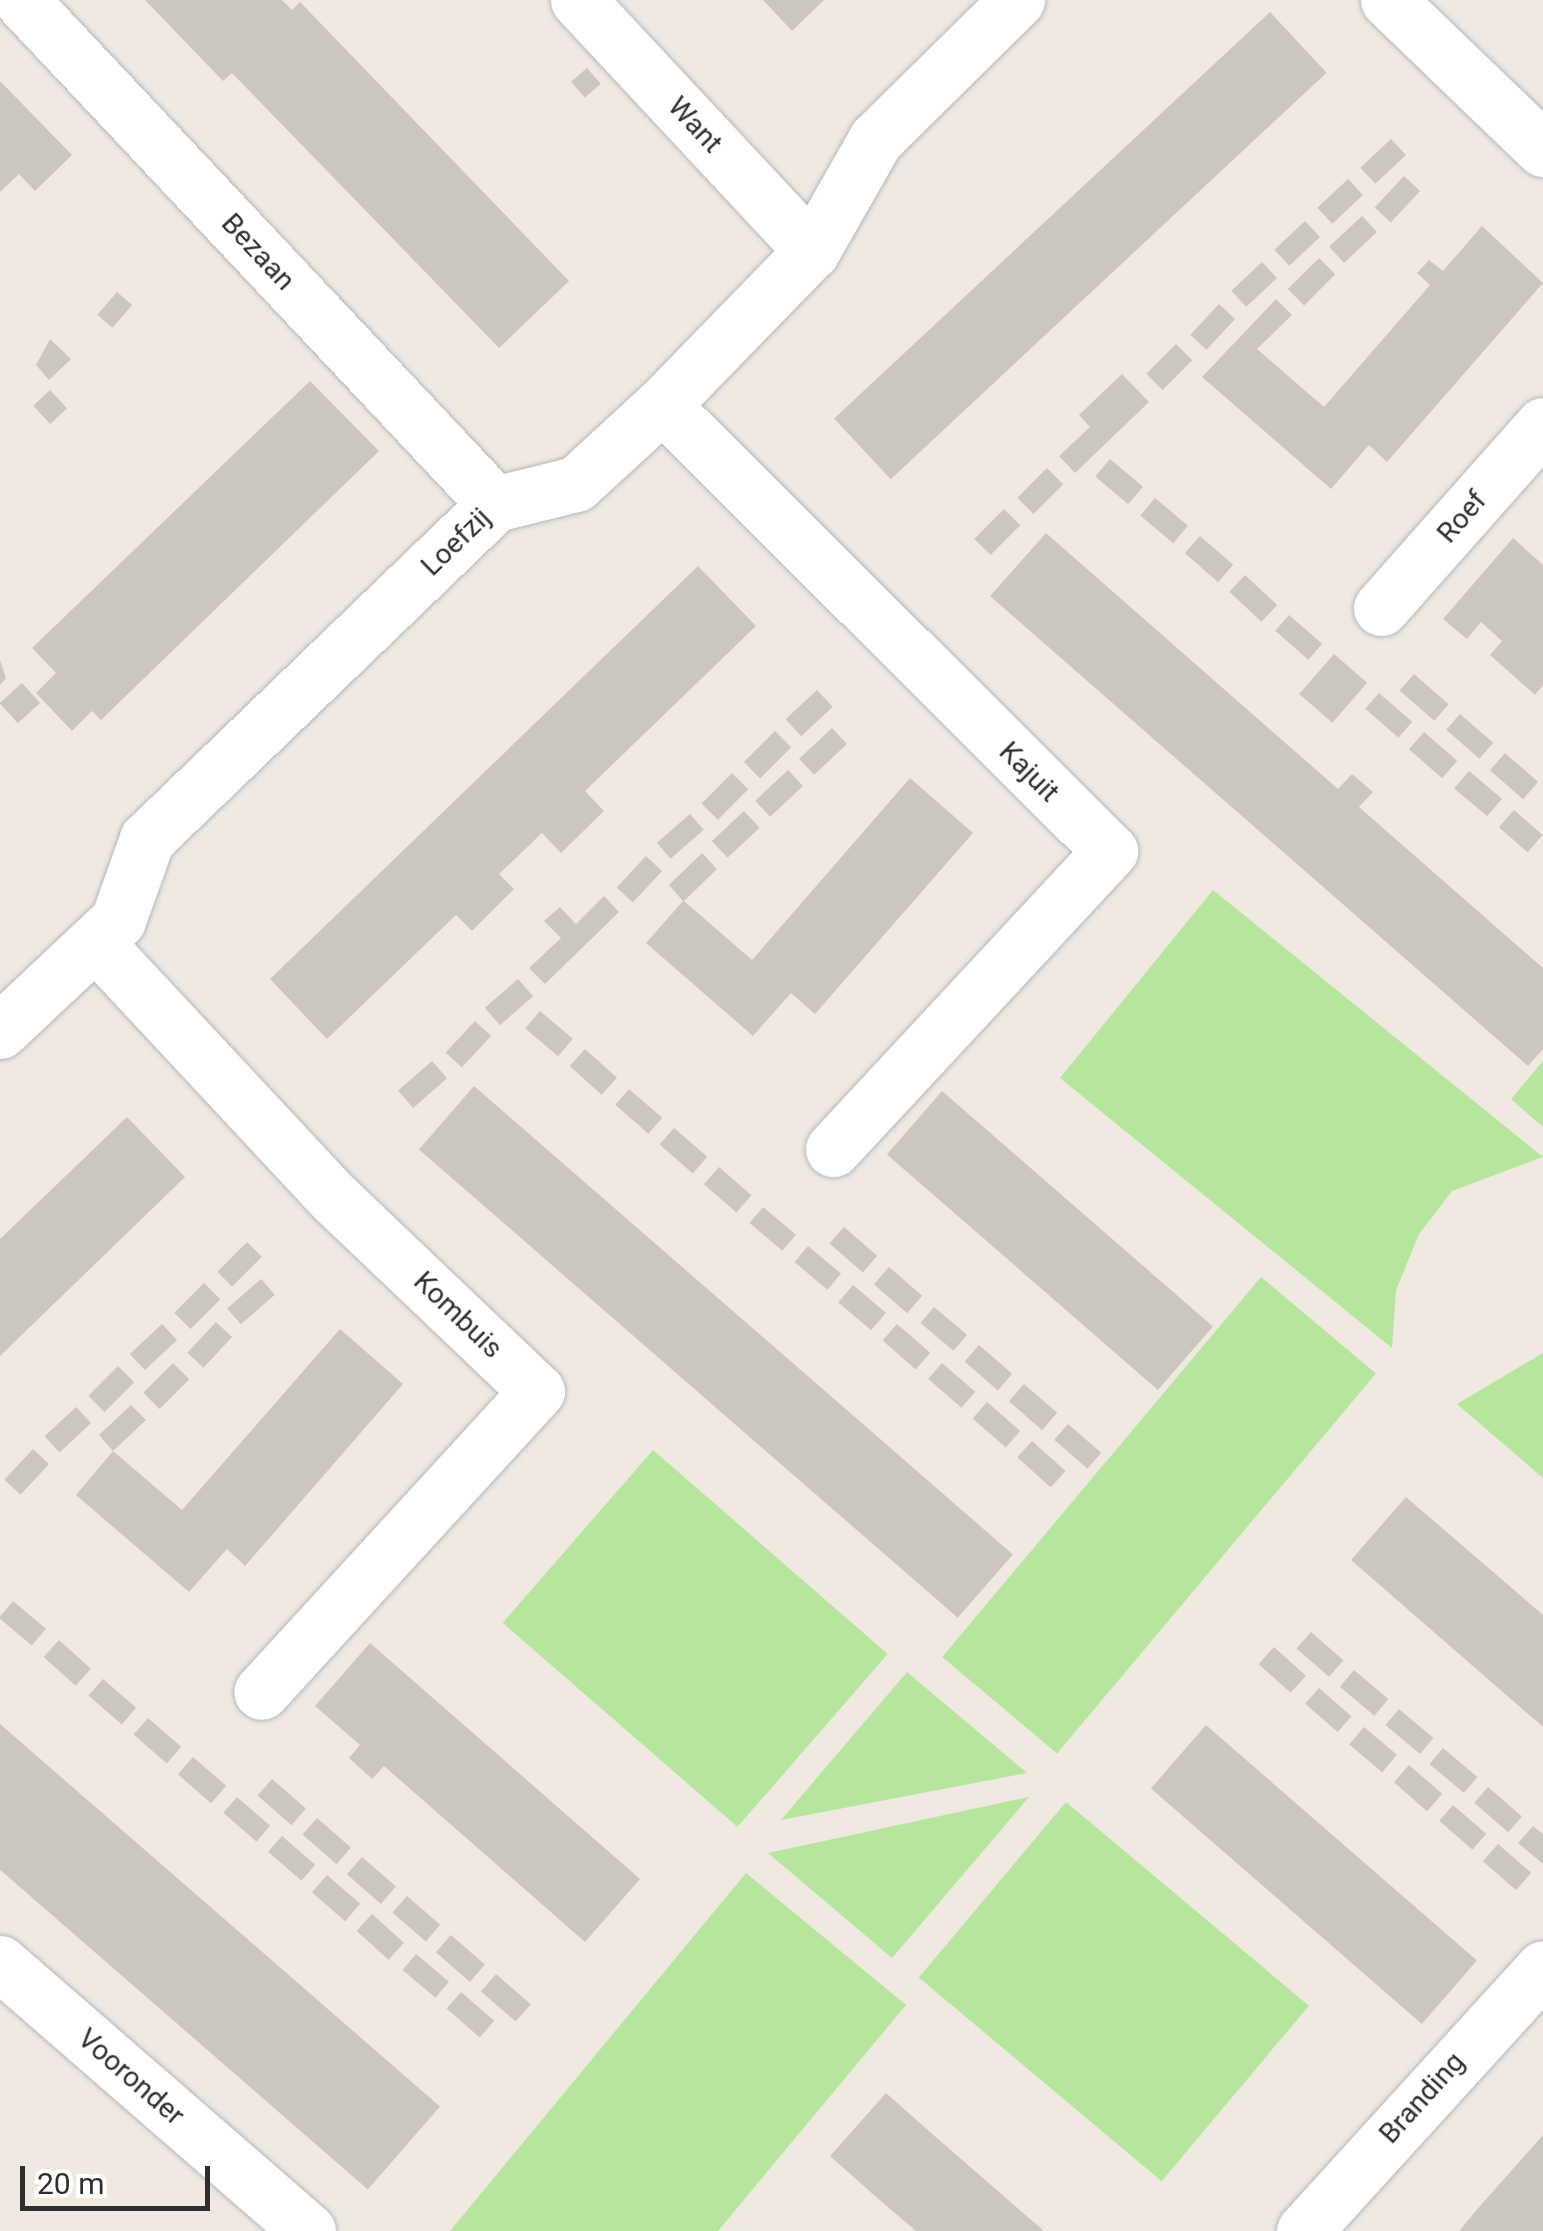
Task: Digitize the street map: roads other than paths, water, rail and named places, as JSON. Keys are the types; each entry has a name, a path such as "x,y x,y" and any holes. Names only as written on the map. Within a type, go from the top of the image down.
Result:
{"street":[{"name":"Bezaan","path":"21,0 495,504"},
{"name":"Want","path":"578,0 812,251"},
{"name":"Loefzij","path":"0,1031 118,920 147,840 495,504 576,484 662,405 812,251 876,139 1017,0"},
{"path":"1388,0 1543,149"},
{"name":"Kajuit","path":"662,405 1110,851 833,1150"},
{"name":"Roef","path":"1381,608 1543,425"},
{"name":"Kombuis","path":"96,943 334,1198 537,1391 261,1692"},
{"name":"Vooronder","path":"0,1963 308,2231"},
{"name":"Branding","path":"1304,2231 1543,1968"}]}
